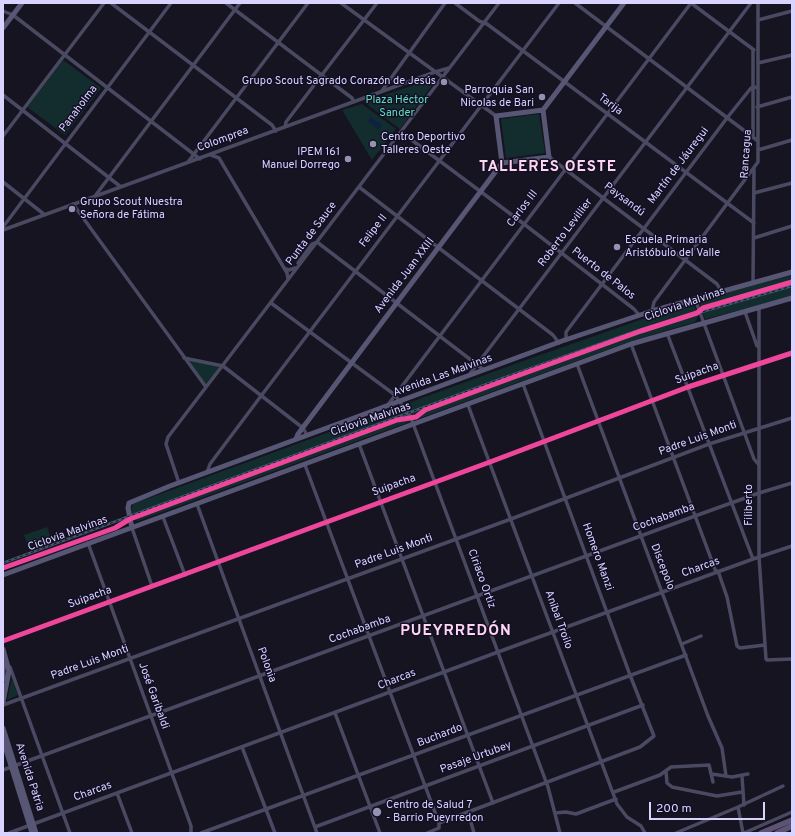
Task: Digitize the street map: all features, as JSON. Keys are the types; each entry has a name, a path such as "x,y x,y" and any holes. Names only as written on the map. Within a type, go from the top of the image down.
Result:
{"main road":[{"path":"3,28 22,3"},
{"path":"543,110 496,116 502,163 549,157 543,110 624,3"},
{"name":"Avenida Juan XXIII","path":"296,439 302,428 502,163"},
{"name":"Avenida Las Malvinas","path":"132,528 128,508 129,502 566,340 652,311 792,272"},
{"path":"3,575 632,344 792,298"},
{"path":"3,649 5,662 3,702"},
{"name":"Avenida Patria","path":"3,728 13,766 36,833"},
{"name":"Avenida Patria","path":"3,740 13,766"},
{"path":"761,833 792,820"},
{"name":"Avenida Patria","path":"32,825 32,833"},
{"path":"777,833 792,826"}],"street":[{"path":"3,136 104,3"},
{"path":"111,3 272,125 276,131"},
{"name":"Panaholma","path":"3,227 65,142 171,3"},
{"path":"226,3 352,98 354,102"},
{"path":"95,197 240,3"},
{"path":"187,163 308,3"},
{"path":"341,3 443,77 480,106 496,116"},
{"path":"285,127 286,122 377,3"},
{"path":"381,92 445,3"},
{"name":"Tarija","path":"455,3 522,50 727,205 754,223"},
{"name":"Punta de Sauce","path":"179,483 166,439 499,3"},
{"name":"Felipe II","path":"207,472 210,464 558,3"},
{"path":"575,3 758,141"},
{"path":"691,3 753,50 758,52"},
{"name":"Carlos III","path":"385,408 691,3"},
{"name":"Roberto Levillier","path":"467,377 751,3"},
{"name":"Rancagua","path":"754,282 754,168 758,162 758,3"},
{"path":"3,10 13,15 200,158"},
{"path":"758,20 792,11"},
{"name":"Rancagua","path":"753,50 753,137"},
{"path":"758,63 792,54"},
{"name":"Colomprea","path":"3,230 435,72 450,68"},
{"path":"753,87 758,87"},
{"name":"Martín de Jáuregui","path":"566,340 566,332 727,118 753,87"},
{"path":"3,95 121,187"},
{"path":"753,107 758,107 792,97"},
{"name":"Puerto de Palos","path":"401,132 524,224 634,309 639,315"},
{"path":"758,150 792,140"},
{"path":"219,158 223,150"},
{"path":"210,155 219,158 284,268 288,279"},
{"name":"Paysandú","path":"549,157 685,259 717,284 721,291"},
{"path":"652,311 654,302 754,168"},
{"path":"3,182 45,215"},
{"path":"754,193 792,183"},
{"path":"359,186 553,335 559,343"},
{"path":"73,204 140,294 206,387"},
{"path":"754,238 792,226"},
{"path":"284,268 293,270 312,244 317,242 478,364 485,371"},
{"path":"695,299 754,459 759,465"},
{"name":"Ciriaco Ortiz","path":"271,303 395,395 401,402 413,424 547,783 560,833"},
{"name":"Filiberto","path":"759,307 759,556 765,645 768,660 792,658"},
{"name":"Filiberto","path":"745,312 759,350"},
{"path":"667,333 753,558"},
{"path":"632,344 695,516 727,597 737,646 740,648 765,645"},
{"name":"Suipacha","path":"3,640 185,575 688,387 792,353"},
{"path":"184,358 223,366 302,428 307,435"},
{"name":"Discepolo","path":"577,364 708,716 723,752 726,776"},
{"name":"Homero Manzi","path":"523,384 630,675 654,736 640,747 602,762"},
{"name":"Anibal Troilo","path":"468,405 575,694 616,799 624,814 638,824 644,833"},
{"name":"Padre Luis Monti","path":"3,705 511,519 709,444 759,427 792,418"},
{"path":"359,444 493,803"},
{"path":"305,465 439,823 439,828 426,833"},
{"name":"Cochabamba","path":"3,770 695,516 792,483"},
{"name":"Polonia","path":"197,504 318,833"},
{"path":"163,516 185,575"},
{"path":"132,528 152,586"},
{"name":"José Garibaldi","path":"88,543 191,826 192,833"},
{"name":"Charcas","path":"9,833 753,558 792,546"},
{"path":"682,644 701,636"},
{"name":"Buchardo","path":"201,833 413,756 575,694 686,655"},
{"path":"5,662 22,698 70,833"},
{"path":"5,678 14,679"},
{"name":"Pasaje Urtubey","path":"315,828 643,705"},
{"path":"335,713 380,833"},
{"path":"242,747 275,833"},
{"path":"439,823 602,762"},
{"path":"614,792 656,777 671,767 709,765 713,782"},
{"path":"666,771 666,783 672,787 717,796 742,792"},
{"path":"712,774 726,776 742,776 748,774"},
{"path":"742,776 744,804"},
{"path":"676,833 783,786"},
{"path":"117,793 132,833"},
{"path":"555,813 566,812 576,814 616,799"},
{"path":"738,807 744,833 792,812"},
{"path":"468,812 474,833"}],"green space":[{"path":"63,60 101,88 65,135 27,107"},
{"name":"Plaza Héctor Sander","path":"432,79 435,81 400,129 364,102"},
{"name":"Centro Deportivo Talleres Oeste","path":"362,104 396,129 372,160 342,110"},
{"path":"539,114 545,153 506,158 501,119"},
{"path":"792,275 792,297 705,319 699,303 701,300"},
{"path":"691,302 694,303 698,317 695,322 634,340 138,521 134,520 131,509 133,504 512,365"},
{"path":"184,358 223,366 206,387"},
{"path":"47,527 51,538 28,546 24,535"},
{"path":"12,678 18,695 7,700"}],"water":[{"path":"371,117 382,125 379,130 368,121"}],"railway":[{"path":"3,563 503,378 639,330 792,286"}],"cycle path":[{"name":"Ciclovia Malvinas","path":"3,568 115,528 130,519 397,420 416,417 425,410 514,377 641,331 697,313 703,308 792,282"},
{"path":"3,641 490,462 688,387 792,353"}],"place":[{"name":"Grupo Scout Sagrado Corazón de Jesús","path":"444,82"},
{"name":"Parroquia San Nicolas de Bari","path":"542,97"},
{"name":"Centro Deportivo Talleres Oeste","path":"373,144"},
{"name":"IPEM 161 Manuel Dorrego","path":"348,159"},
{"name":"Grupo Scout Nuestra Señora de Fátima","path":"72,209"},
{"name":"Escuela Primaria Aristóbulo del Valle","path":"617,247"},
{"name":"Centro de Salud 7 - Barrio Pueyrredon","path":"377,812"}],"district":[{"name":"TALLERES OESTE","path":"548,168"},
{"name":"PUEYRREDÓN","path":"456,632"}]}
